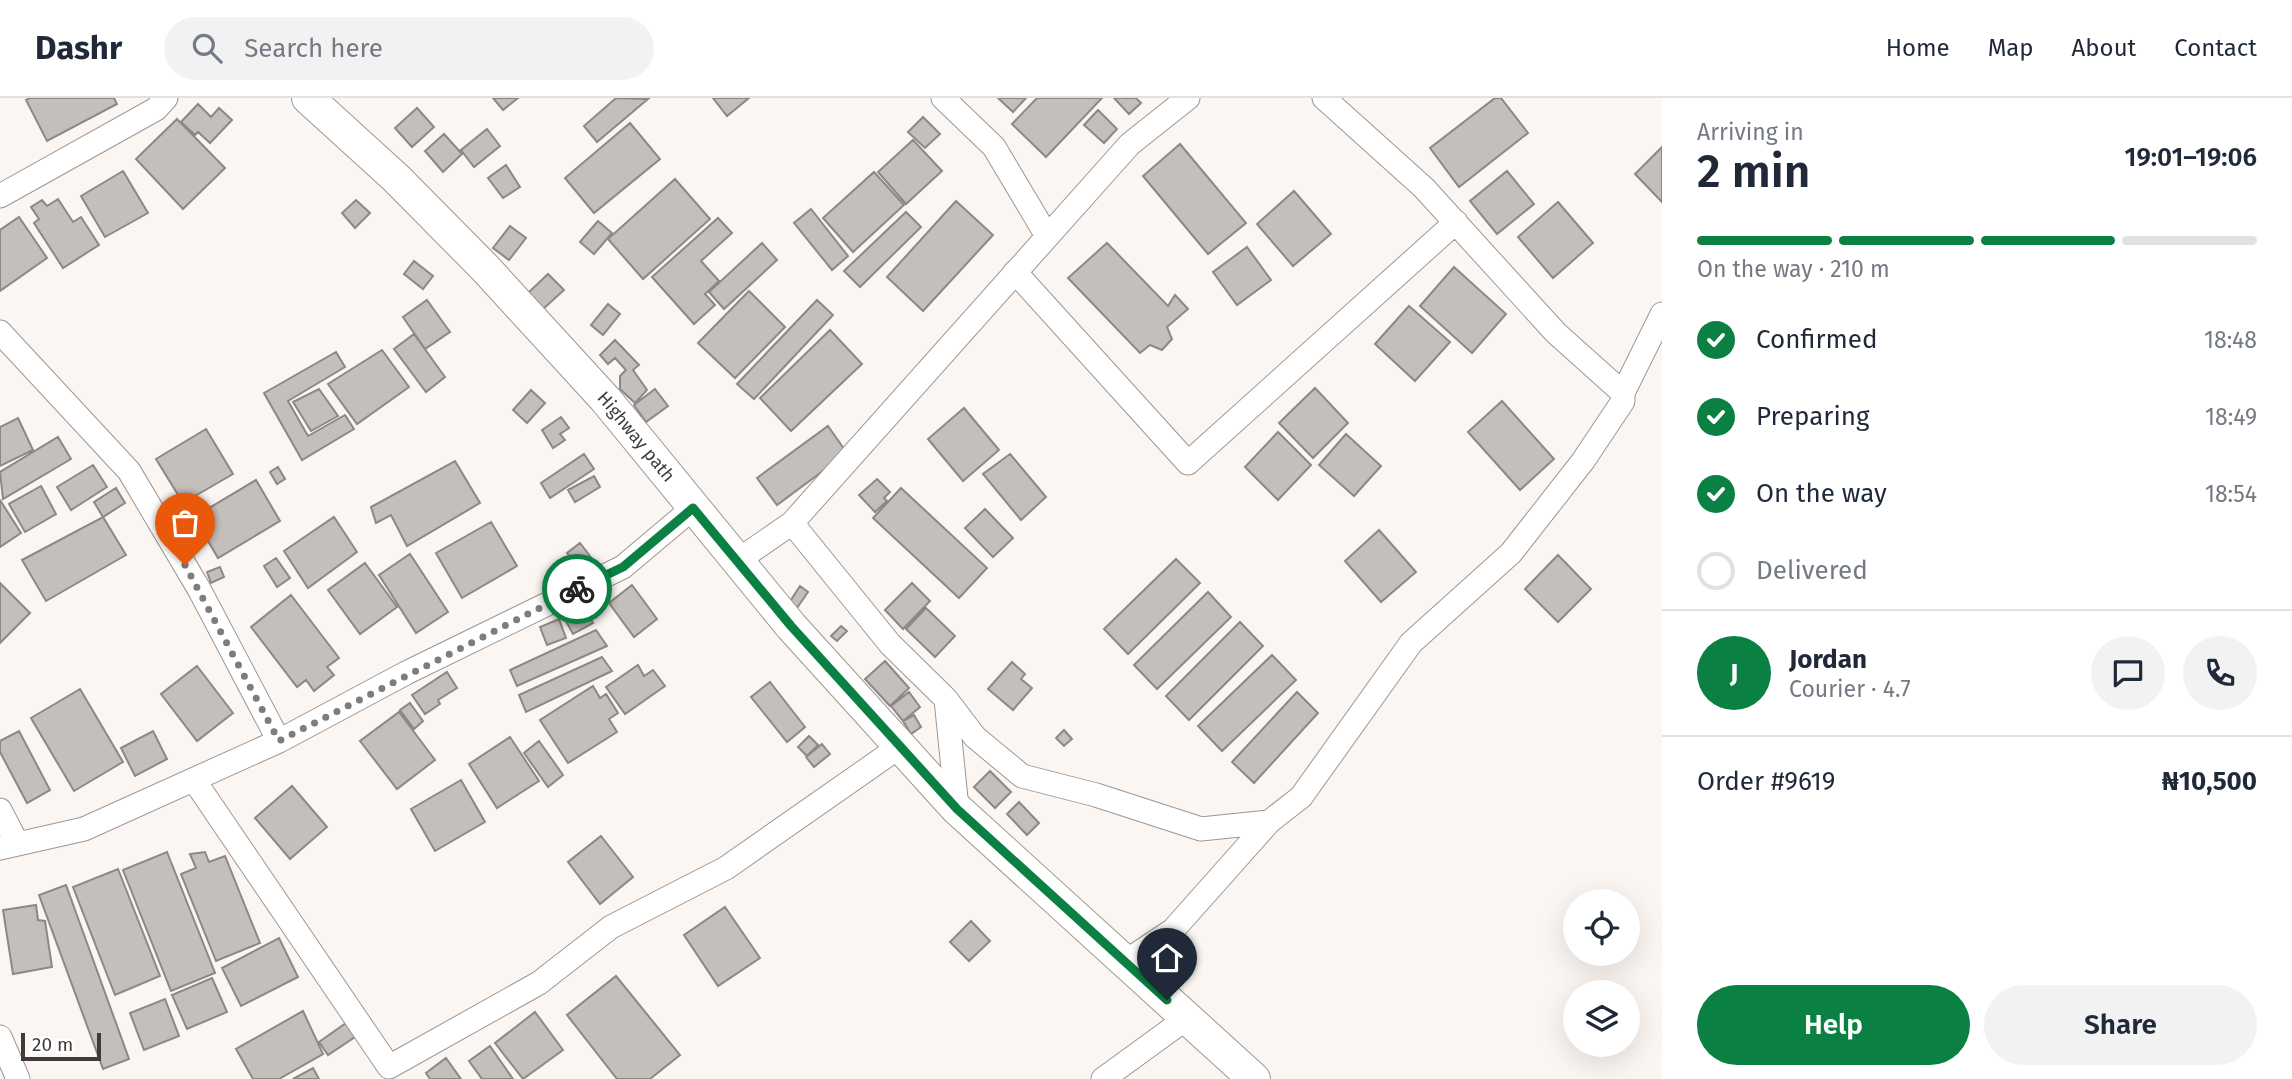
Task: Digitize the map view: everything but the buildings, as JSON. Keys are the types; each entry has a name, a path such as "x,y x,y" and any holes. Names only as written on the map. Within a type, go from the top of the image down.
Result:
{"street":[{"path":"0,196 156,109 166,98"},
{"name":"Highway path","path":"308,98 396,178 485,268 606,400 737,561 853,695 902,745 957,809 1254,1079"},
{"path":"943,98 994,147 1047,236"},
{"path":"737,561 792,523 1130,144 1188,98"},
{"path":"1324,98 1424,188 1556,333 1623,393"},
{"path":"1015,272 1188,463 1456,222"},
{"path":"1125,962 1173,930 1269,822 1301,797 1411,643 1511,552 1613,418 1662,314"},
{"path":"0,332 129,471 199,589 279,741"},
{"path":"0,810 8,845 84,829 279,741 418,667 623,567 693,508"},
{"path":"792,523 890,644 946,699 975,737 1022,776 1096,795 1201,829 1269,822"},
{"path":"946,699 957,809"},
{"path":"194,780 389,1067 539,983 611,927 726,868 902,745"},
{"path":"1103,1079 1187,1018"},
{"path":"0,1037 18,1079"}],"way so far":[{"path":"185,565 279,741 406,673 577,589"}],"route":[{"path":"577,589 623,567 693,508 791,626 902,745 957,809 1167,1000"}]}
